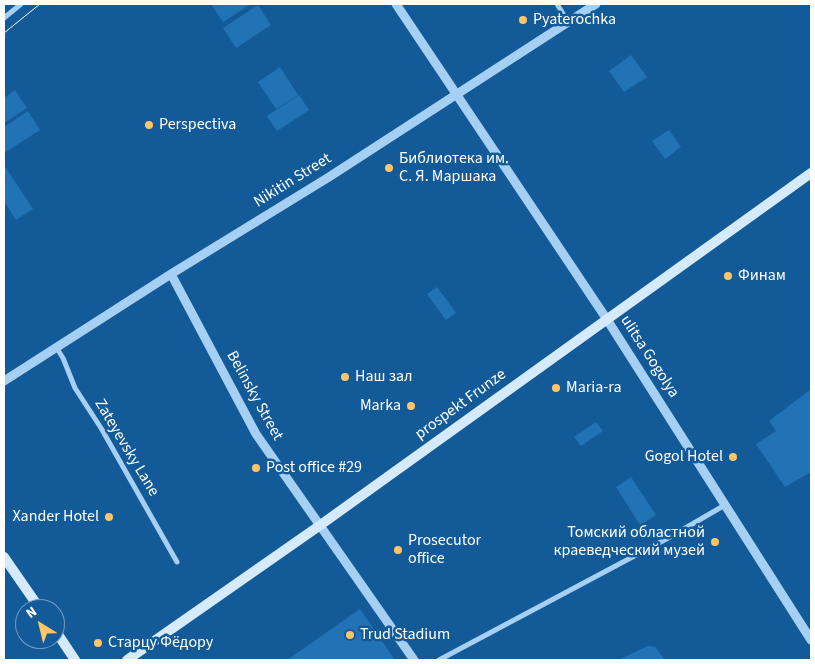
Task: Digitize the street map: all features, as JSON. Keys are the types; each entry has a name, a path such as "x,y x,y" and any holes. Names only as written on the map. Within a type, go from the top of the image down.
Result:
{"main road":[{"name":"prospekt Frunze","path":"127,660 319,526 606,318 811,173"},
{"path":"4,557 33,599"},
{"path":"65,645 75,660"}],"street":[{"path":"4,18 21,4"},
{"name":"ulitsa Gogolya","path":"396,4 606,318 811,640"},
{"path":"557,4 568,22"},
{"name":"Nikitin Street","path":"4,382 55,347 329,177 596,4"},
{"name":"Belinsky Street","path":"172,274 252,428 414,660"},
{"name":"Zateyevsky Lane","path":"55,347 75,388 101,428 177,562"},
{"path":"439,660 663,541 725,504"}],"shaded area":[{"path":"211,4 251,4 223,22"},
{"path":"258,5 271,25 236,48 223,28"},
{"path":"631,55 647,77 624,92 609,71"},
{"path":"280,67 298,95 276,109 258,82"},
{"path":"15,90 27,108 4,123 4,98"},
{"path":"299,95 309,110 277,131 267,116"},
{"path":"28,111 40,130 4,153 4,127"},
{"path":"669,130 681,147 665,159 652,141"},
{"path":"4,165 33,209 16,220 4,201"},
{"path":"437,287 456,313 446,320 427,294"},
{"path":"811,389 811,472 785,487 756,444 776,431 769,421"},
{"path":"596,422 603,431 581,446 574,437"},
{"path":"631,477 656,515 640,525 616,487"},
{"name":"Trud Stadium","path":"360,609 395,660 287,660"},
{"path":"648,646 655,647 665,660 618,660"}],"tram line":[{"path":"4,33 40,4"}],"place":[{"name":"Pyaterochka","path":"523,20"},
{"name":"Perspectiva","path":"149,125"},
{"name":"Библиотека им. С. Я. Маршака","path":"389,168"},
{"name":"Финам","path":"728,276"},
{"name":"Наш зал","path":"345,377"},
{"name":"Maria-ra","path":"556,388"},
{"name":"Marka","path":"411,406"},
{"name":"Gogol Hotel","path":"733,457"},
{"name":"Post office #29","path":"256,468"},
{"name":"Xander Hotel","path":"109,517"},
{"name":"Томский областной краеведческий музей","path":"715,542"},
{"name":"Prosecutor office","path":"398,550"},
{"name":"Trud Stadium","path":"350,635"},
{"name":"Старцу Фёдору","path":"98,643"}]}
